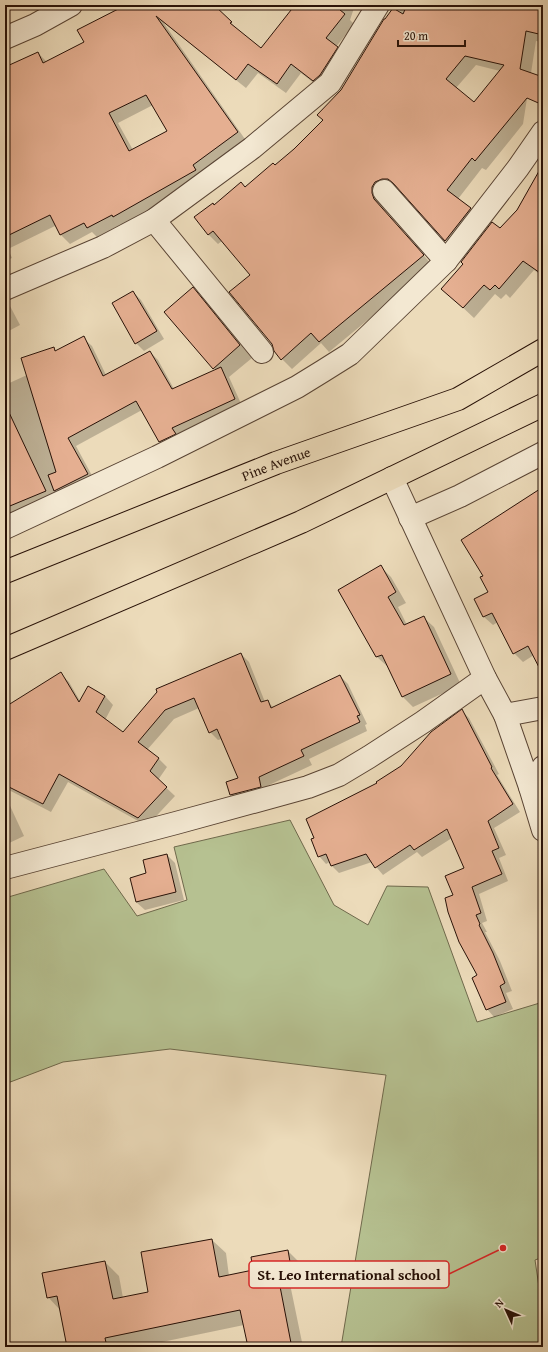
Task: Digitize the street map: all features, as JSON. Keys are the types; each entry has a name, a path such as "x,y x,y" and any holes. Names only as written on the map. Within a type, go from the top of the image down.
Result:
{"main road":[{"name":"Pine Avenue","path":"5,572 276,463 458,399 543,350"},
{"path":"5,649 301,522 543,405"}],"street":[{"path":"5,38 35,25 72,5"},
{"path":"5,289 103,247 154,220 252,148 330,83 378,5"},
{"path":"5,528 157,457 290,390 350,354 446,261 518,168 543,132"},
{"path":"384,191 446,261"},
{"path":"154,220 262,352"},
{"path":"410,518 460,496 543,454"},
{"path":"392,478 485,678 505,715 543,830"},
{"path":"5,868 308,787 339,775 370,757 423,722 485,678"},
{"path":"505,715 543,708"},
{"path":"530,787 543,766"}],"green space":[{"path":"290,820 334,905 368,925 387,886 428,887 477,1022 543,1002 543,1257 535,1260 543,1314 543,1347 341,1347 386,1075 170,1049 63,1062 5,1084 5,898 104,869 137,916 187,900 174,847"}],"building":[{"path":"126,5 214,5 232,22 230,23 261,48 295,5 334,5 345,14 326,38 338,47 320,75 313,81 291,64 277,84 248,64 236,80 156,16 238,132 193,165 196,170 113,217 112,215 87,228 84,223 60,235 50,215 5,237 5,67 38,52 43,63 84,42 77,30","holes":["146,95 167,131 129,151 109,113"]},
{"path":"407,5 543,5 543,35 526,31 520,69 543,77 543,105 527,98 475,161 472,158 447,190 471,208 445,241 393,183 388,179 382,179 375,182 372,187 374,199 424,255 319,342 311,333 281,360 274,351 272,344 229,292 250,275 213,231 208,235 194,217 213,203 214,205 241,182 245,187 273,163 275,165 294,149 323,120 317,115 341,90 384,19 393,8 403,14","holes":["465,56 504,65 474,102 446,79"]},
{"path":"543,164 543,275 523,261 499,289 495,285 490,290 484,285 463,308 441,289 463,264 461,262 492,222 500,228 517,210"},
{"path":"193,287 240,345 213,369 164,312"},
{"path":"133,291 157,331 135,344 112,303"},
{"path":"84,336 103,376 150,351 172,389 221,367 235,399 172,428 176,434 159,442 136,401 68,438 88,474 54,491 48,475 56,472 21,358 54,347 55,351"},
{"path":"5,404 46,491 5,508"},
{"path":"543,487 543,675 528,646 513,654 492,613 483,617 474,599 488,592 480,577 483,576 461,540"},
{"path":"381,565 396,592 388,597 404,625 424,616 451,674 402,697 382,655 376,657 338,590"},
{"path":"241,653 261,702 268,700 271,708 340,675 360,715 357,716 360,722 301,750 304,756 259,777 261,787 230,795 226,782 238,778 217,729 209,733 194,698 165,710 138,742 159,758 150,771 167,787 138,818 59,774 43,804 5,785 5,707 61,672 79,702 88,686 105,696 96,712 123,732 157,692 156,689"},
{"path":"462,709 492,767 491,768 513,804 488,821 499,848 492,851 502,874 472,887 481,913 476,915 480,924 479,925 493,953 505,983 500,986 506,1002 486,1010 472,978 477,975 459,942 448,912 445,898 453,895 445,876 464,868 447,829 414,850 410,845 375,868 366,854 331,866 326,854 318,857 311,839 314,838 306,819 377,783 376,782 401,766 431,732"},
{"path":"167,854 176,892 136,902 130,878 146,873 143,860"},
{"path":"212,1239 219,1277 253,1270 251,1257 288,1250 291,1268 277,1271 291,1343 289,1343 290,1347 248,1347 240,1310 105,1338 107,1347 67,1347 57,1296 47,1298 42,1273 105,1261 113,1299 148,1292 141,1252"}],"place":[{"name":"St. Leo International school","path":"503,1248"}]}
